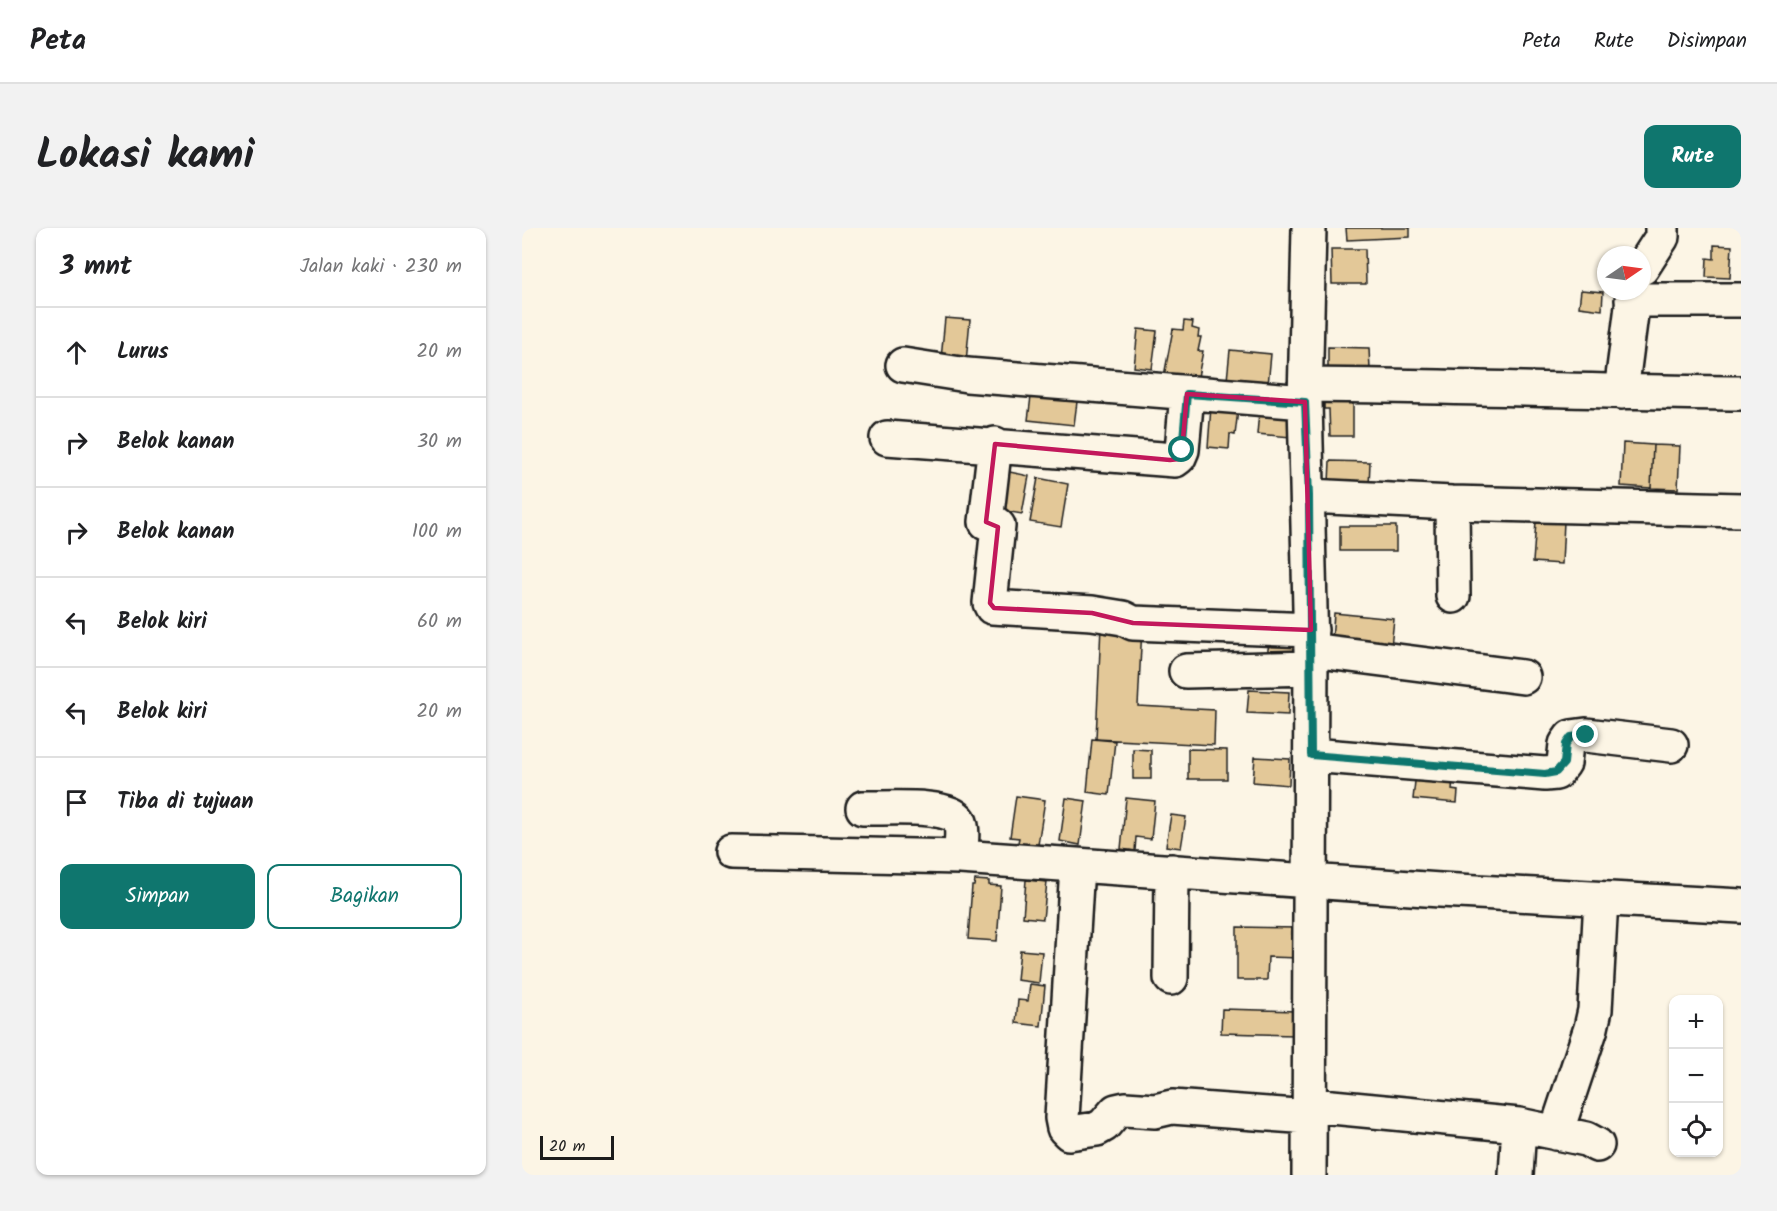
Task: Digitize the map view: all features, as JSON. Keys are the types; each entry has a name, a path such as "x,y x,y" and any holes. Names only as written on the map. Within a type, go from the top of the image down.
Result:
{"street":[{"path":"1308,228 1306,393 1311,649 1309,1175"},
{"path":"1651,254 1662,237 1662,228"},
{"path":"1651,297 1741,300"},
{"path":"1621,392 1632,300"},
{"path":"903,365 967,375 1187,394 1543,388 1621,392 1741,393"},
{"path":"887,438 995,444 1175,460 1182,450 1187,394"},
{"path":"995,444 986,522 998,526 990,603 992,607 1092,612 1123,618 1133,623 1523,677"},
{"path":"1309,496 1452,503 1741,510"},
{"path":"1452,503 1453,596"},
{"path":"1186,671 1311,649"},
{"path":"1311,755 1545,774 1556,772 1564,763 1566,744 1571,737 1586,735 1671,745"},
{"path":"863,808 935,809 954,815 959,820 961,828 960,857"},
{"path":"731,852 960,857 1741,906"},
{"path":"1077,866 1062,1118 1064,1128 1070,1133 1097,1129 1104,1125 1116,1111 1125,1109 1155,1111 1172,1107 1310,1111 1519,1125 1586,1138 1597,1145"},
{"path":"1171,978 1172,871"},
{"path":"1556,1133 1592,1028 1601,899"},
{"path":"1516,1175 1519,1125"}],"highlighted area":[{"path":"1187,394 1305,402 1311,630 1133,623 1092,613 994,608 990,603 998,527 986,522 995,444 1179,459 1182,450"}],"building":[{"path":"1346,228 1410,228 1410,237 1347,240"},
{"path":"1714,245 1732,246 1730,278 1706,277 1707,258 1714,259"},
{"path":"1331,249 1365,249 1366,284 1332,284"},
{"path":"1581,290 1597,291 1597,300 1603,300 1602,310 1579,307"},
{"path":"945,318 970,320 966,362 941,359"},
{"path":"1184,321 1193,322 1192,328 1199,330 1198,337 1201,337 1198,351 1203,351 1197,382 1164,376 1173,329 1183,330"},
{"path":"1138,329 1157,331 1152,369 1134,367"},
{"path":"1328,347 1369,348 1370,370 1328,370"},
{"path":"1230,350 1271,354 1268,385 1227,380"},
{"path":"1032,389 1078,394 1074,425 1028,420"},
{"path":"1324,394 1353,394 1353,436 1330,436 1329,409 1324,409"},
{"path":"1211,407 1238,410 1235,435 1230,434 1229,449 1208,447"},
{"path":"1259,412 1293,415 1291,437 1257,434"},
{"path":"1623,443 1653,445 1651,488 1621,486"},
{"path":"1653,445 1680,446 1678,489 1651,488"},
{"path":"1330,461 1370,462 1369,486 1329,483"},
{"path":"1005,471 1029,476 1022,514 998,510"},
{"path":"1038,478 1068,484 1061,527 1030,522"},
{"path":"1549,520 1564,521 1562,564 1533,562 1536,522 1548,523"},
{"path":"1340,526 1396,526 1396,551 1340,551"},
{"path":"1334,613 1394,619 1391,647 1332,641"},
{"path":"1101,626 1142,627 1138,706 1215,710 1214,745 1096,739"},
{"path":"1271,633 1300,638 1295,665 1266,660"},
{"path":"1249,690 1289,692 1288,715 1247,713"},
{"path":"1092,739 1115,741 1109,795 1087,792"},
{"path":"1133,749 1151,750 1151,779 1133,779"},
{"path":"1188,749 1227,750 1227,779 1188,779"},
{"path":"1255,757 1290,759 1289,785 1253,782"},
{"path":"1416,773 1453,776 1452,790 1458,791 1457,803 1413,799"},
{"path":"1016,796 1045,800 1037,851 1017,847 1019,838 1010,837"},
{"path":"1066,798 1086,801 1080,845 1060,841"},
{"path":"1126,798 1155,801 1151,839 1136,837 1135,851 1121,849"},
{"path":"1171,815 1186,817 1181,848 1166,846"},
{"path":"975,880 989,881 989,885 1001,886 997,941 968,939 972,886"},
{"path":"1026,880 1047,882 1043,919 1023,917"},
{"path":"1237,927 1301,928 1300,958 1268,957 1267,980 1237,980"},
{"path":"1020,950 1042,952 1039,983 1017,980"},
{"path":"1030,984 1045,986 1041,1026 1016,1023 1018,1000 1028,1001"},
{"path":"1222,1009 1295,1011 1295,1035 1221,1033"}],"route":[{"path":"1182,450 1187,394 1305,402 1309,496 1311,755 1545,774 1556,772 1564,763 1566,744 1571,737 1586,735"}]}
